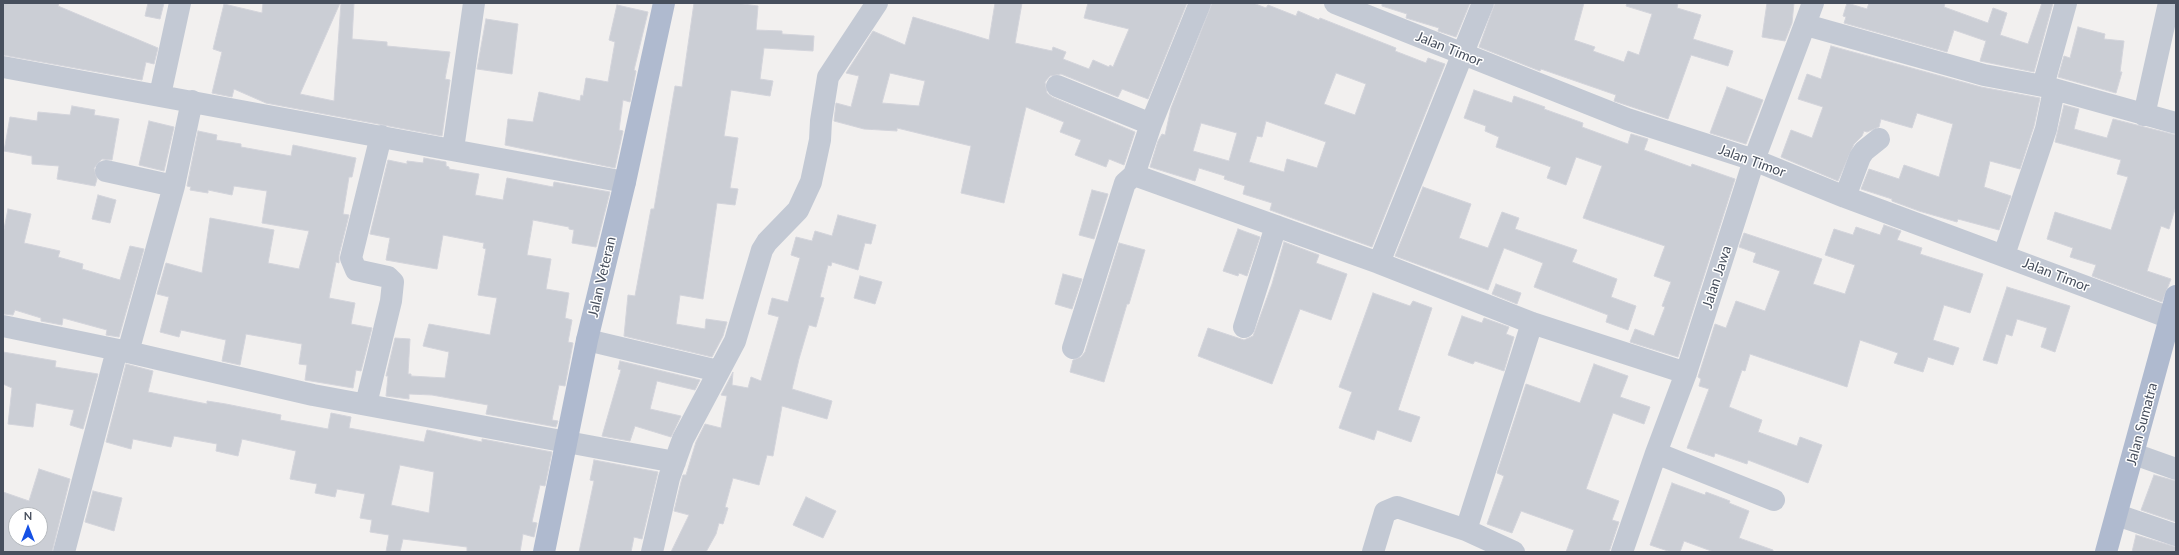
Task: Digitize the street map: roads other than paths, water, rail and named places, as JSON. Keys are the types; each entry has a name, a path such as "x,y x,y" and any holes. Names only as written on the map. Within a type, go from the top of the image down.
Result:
{"main road":[{"name":"Jalan Veteran","path":"544,552 587,340 625,182 664,3"},
{"name":"Jalan Sumatra","path":"2106,552 2176,296"}],"street":[{"path":"160,95 180,3"},
{"path":"453,149 474,3"},
{"path":"652,552 669,478 666,461 683,439 711,370 735,341 762,250 767,242 798,210 811,182 820,140 821,121 828,77 877,3"},
{"path":"1073,348 1125,183 1134,175 1151,124 1200,3"},
{"name":"Jalan Timor","path":"1335,3 1627,119 1754,160 1845,197 2170,318"},
{"path":"1379,263 1484,3"},
{"name":"Jalan Jawa","path":"1622,552 1656,453 1686,374 1754,160 1813,3"},
{"path":"2004,255 2046,129 2049,88 2066,3"},
{"path":"2144,116 2169,3"},
{"path":"1806,25 1984,75 2049,88 2176,124"},
{"path":"3,67 625,182"},
{"path":"1057,86 1151,124"},
{"path":"64,552 123,351 174,186 192,101"},
{"path":"366,404 391,302 393,282 388,277 356,270 351,258 381,136"},
{"path":"1845,197 1860,157 1864,151 1879,139"},
{"path":"106,171 174,186"},
{"path":"1134,175 1379,263 1532,323 1686,374"},
{"path":"1244,327 1276,226"},
{"path":"1466,530 1532,323"},
{"path":"3,326 123,351 313,395 567,441 666,461"},
{"path":"587,340 711,370"},
{"path":"1656,453 1774,500"},
{"path":"2134,454 2176,469"},
{"path":"1373,552 1385,512 1392,507 1400,507 1466,530 1514,552"},
{"path":"2117,515 2176,535"}]}
